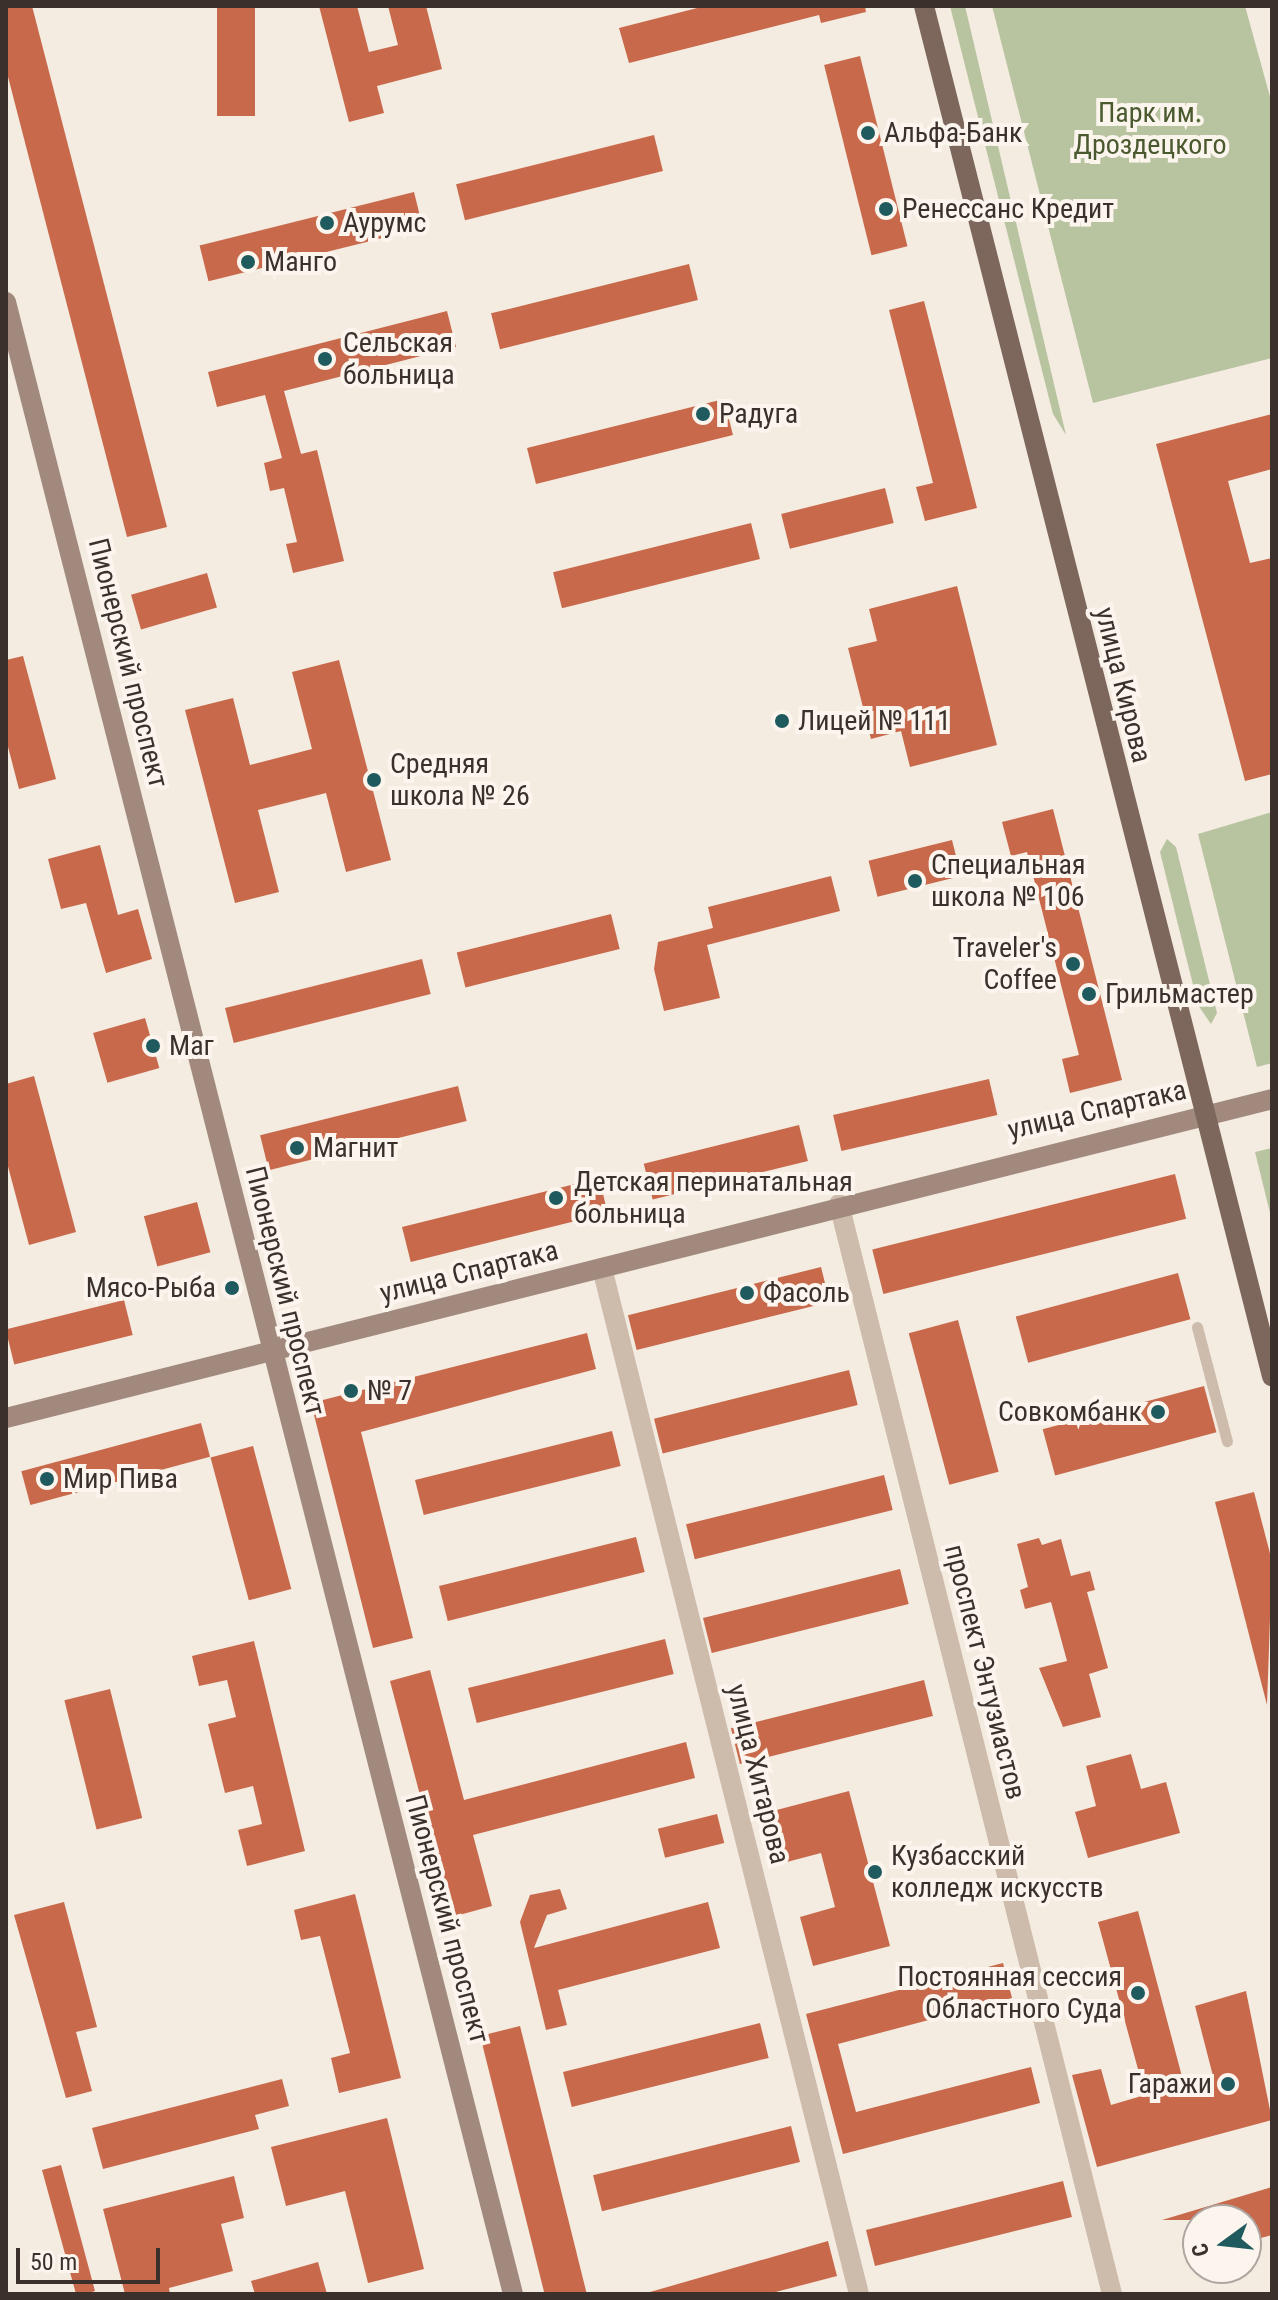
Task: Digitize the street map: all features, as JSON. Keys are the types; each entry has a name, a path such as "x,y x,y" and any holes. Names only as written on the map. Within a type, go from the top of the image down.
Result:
{"main road":[{"name":"улица Кирова","path":"924,6 1272,1376"}],"street":[{"name":"Пионерский проспект","path":"6,302 513,2294"},
{"name":"улица Спартака","path":"6,1418 602,1268 839,1204 1272,1099"},
{"name":"проспект Энтузиастов","path":"839,1204 1112,2294"},
{"name":"улица Хитарова","path":"602,1268 859,2294"}],"lane":[{"path":"1197,1327 1227,1441"}],"green space":[{"path":"950,6 965,6 1066,435 1053,414"},
{"name":"Парк им. Дроздецкого","path":"992,6 1245,6 1272,104 1272,358 1093,403"},
{"path":"1272,812 1272,1063 1257,1067 1198,834"},
{"path":"1167,839 1176,847 1217,1013 1211,1024 1198,1005 1160,852"},
{"path":"1272,1148 1272,1221 1255,1152"}],"building":[{"path":"6,6 32,6 167,527 127,537 6,69"},
{"path":"217,6 255,6 255,116 217,116"},
{"path":"319,6 357,6 369,52 398,45 388,6 426,6 442,69 377,86 384,113 349,122"},
{"path":"705,6 865,6 866,12 821,23 819,15 629,63 619,28"},
{"path":"860,56 907,246 872,255 824,65"},
{"path":"654,135 663,171 465,220 456,184"},
{"path":"414,192 423,228 209,281 200,245"},
{"path":"689,264 698,300 500,349 491,313"},
{"path":"924,301 977,508 925,521 916,487 933,483 889,310"},
{"path":"447,311 456,347 284,391 301,454 317,450 344,561 293,573 286,544 297,542 284,488 270,491 264,463 282,458 265,395 217,407 208,372"},
{"path":"724,399 733,435 536,484 527,448"},
{"path":"1272,414 1272,469 1228,481 1250,563 1272,558 1272,774 1245,781 1156,444"},
{"path":"885,488 894,523 790,549 781,514"},
{"path":"751,523 760,559 562,608 553,572"},
{"path":"207,573 217,608 141,629 131,595"},
{"path":"957,586 997,745 910,767 901,731 871,739 848,648 877,641 869,609"},
{"path":"23,656 56,779 19,789 6,739 6,660"},
{"path":"339,660 391,860 346,872 326,793 258,810 279,892 235,903 185,710 233,698 250,765 312,749 292,672"},
{"path":"1053,809 1122,1080 1070,1093 1062,1059 1079,1055 1027,852 1011,856 1002,822"},
{"path":"952,840 961,876 878,897 869,861"},
{"path":"100,845 118,915 138,909 152,959 106,973 86,903 61,909 48,859"},
{"path":"831,876 840,911 707,945 720,998 664,1011 654,969 658,942 713,928 708,907"},
{"path":"611,914 620,949 465,987 457,952"},
{"path":"422,959 431,994 234,1043 225,1008"},
{"path":"145,1018 159,1068 107,1083 93,1033"},
{"path":"34,1076 76,1232 29,1245 6,1159 6,1084"},
{"path":"989,1079 997,1115 841,1151 833,1115"},
{"path":"458,1086 467,1121 269,1170 260,1135"},
{"path":"799,1125 808,1161 653,1200 644,1164"},
{"path":"1175,1174 1186,1219 883,1294 872,1249"},
{"path":"599,1178 608,1213 411,1262 402,1227"},
{"path":"197,1202 210,1252 157,1266 144,1216"},
{"path":"821,1267 830,1302 637,1350 628,1315"},
{"path":"1178,1273 1190,1319 1028,1363 1016,1316"},
{"path":"124,1300 133,1335 14,1364 6,1329"},
{"path":"958,1320 999,1472 949,1485 909,1333"},
{"path":"587,1333 596,1369 361,1432 413,1638 373,1648 311,1403"},
{"path":"849,1370 858,1405 663,1454 654,1419"},
{"path":"1204,1386 1216,1432 1055,1476 1043,1429"},
{"path":"201,1423 210,1457 30,1505 21,1471"},
{"path":"612,1431 621,1466 424,1515 415,1480"},
{"path":"253,1446 291,1589 249,1600 210,1457"},
{"path":"884,1475 893,1510 695,1559 686,1524"},
{"path":"1254,1492 1272,1561 1267,1705 1215,1502"},
{"path":"636,1537 645,1572 448,1621 439,1586"},
{"path":"1039,1538 1042,1545 1061,1539 1071,1576 1090,1571 1095,1590 1087,1592 1108,1668 1089,1674 1101,1717 1063,1727 1039,1668 1067,1661 1051,1602 1025,1609 1020,1590 1028,1587 1017,1544"},
{"path":"900,1569 909,1604 712,1653 703,1618"},
{"path":"665,1639 674,1674 477,1723 468,1688"},
{"path":"254,1641 305,1851 247,1866 238,1830 262,1824 253,1786 225,1793 208,1724 236,1717 227,1680 199,1686 192,1656"},
{"path":"430,1670 464,1800 686,1742 695,1778 473,1835 492,1906 452,1917 390,1681"},
{"path":"924,1680 933,1716 740,1764 731,1728"},
{"path":"110,1689 142,1818 97,1829 64,1700"},
{"path":"1131,1754 1141,1789 1166,1782 1180,1833 1088,1858 1075,1812 1096,1806 1086,1766"},
{"path":"849,1791 890,1946 813,1966 800,1917 835,1907 821,1853 783,1863 769,1812"},
{"path":"717,1814 724,1843 665,1858 658,1829"},
{"path":"560,1889 567,1909 547,1915 534,1948 708,1902 720,1948 558,1990 567,2025 546,2030 520,1922 530,1895"},
{"path":"355,1894 401,2078 339,2093 331,2058 350,2053 320,1936 301,1940 294,1910"},
{"path":"64,1902 97,2027 76,2032 92,2091 66,2098 14,1915"},
{"name":"Гаражи","path":"1138,1911 1184,2084 1213,2076 1195,2006 1246,1991 1272,2120 1097,2167 1072,2075 1101,2069 1111,2105 1145,2095 1098,1922"},
{"path":"1003,1963 1012,1998 838,2044 856,2112 1031,2067 1040,2103 843,2154 806,2014"},
{"path":"760,2023 769,2058 572,2107 563,2072"},
{"path":"520,2026 587,2294 545,2294 480,2036"},
{"path":"282,2079 289,2106 255,2115 259,2129 103,2169 92,2128"},
{"path":"387,2118 424,2269 368,2283 345,2191 286,2206 271,2147"},
{"path":"791,2126 800,2162 602,2211 593,2175"},
{"path":"61,2165 95,2291 85,2294 76,2294 42,2170"},
{"path":"234,2176 244,2218 221,2224 233,2271 169,2288 170,2294 125,2294 103,2209"},
{"path":"1063,2181 1072,2217 875,2266 866,2230"},
{"path":"1272,2187 1272,2235 1262,2238 1262,2204 1215,2204"},
{"path":"1182,2214 1182,2220 1162,2220"},
{"path":"828,2241 837,2276 768,2294 643,2294"},
{"path":"318,2262 327,2294 255,2294 251,2281"}],"place":[{"name":"Альфа-Банк","path":"868,133"},
{"name":"Ренессанс Кредит","path":"886,209"},
{"name":"Аурумс","path":"327,223"},
{"name":"Манго","path":"248,262"},
{"name":"Сельская больница","path":"325,359"},
{"name":"Радуга","path":"703,414"},
{"name":"Лицей № 111","path":"782,721"},
{"name":"Средняя школа № 26","path":"374,780"},
{"name":"Специальная школа № 106","path":"915,881"},
{"name":"Traveler's Coffee","path":"1073,964"},
{"name":"Грильмастер","path":"1089,994"},
{"name":"Маг","path":"153,1046"},
{"name":"Магнит","path":"297,1148"},
{"name":"Детская перинатальная больница","path":"556,1198"},
{"name":"Мясо-Рыба","path":"232,1288"},
{"name":"Фасоль","path":"747,1293"},
{"name":"№ 7","path":"351,1391"},
{"name":"Совкомбанк","path":"1158,1412"},
{"name":"Мир Пива","path":"47,1479"},
{"name":"Кузбасский колледж искусств","path":"875,1872"},
{"name":"Постоянная сессия Областного Суда","path":"1138,1993"},
{"name":"Гаражи","path":"1228,2084"}]}
